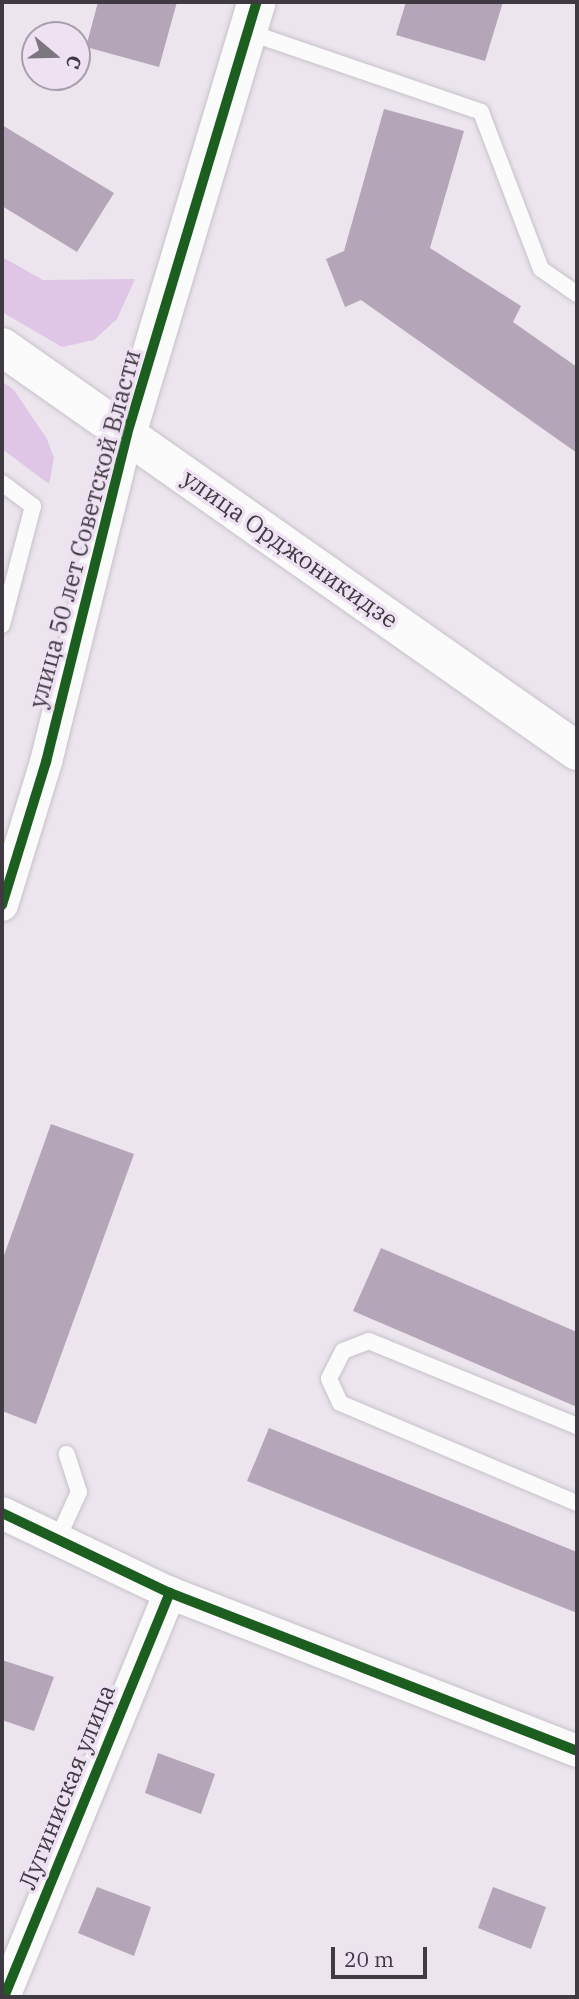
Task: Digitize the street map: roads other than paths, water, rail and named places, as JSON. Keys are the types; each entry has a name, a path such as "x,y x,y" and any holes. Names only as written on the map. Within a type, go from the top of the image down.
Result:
{"main road":[{"name":"улица 50 лет Советской Власти","path":"127,435 253,17"},
{"name":"улица Орджоникидзе","path":"2,346 577,751"}],"street":[{"name":"улица 50 лет Советской Власти","path":"2,905 47,762 127,435"},
{"path":"2,1513 170,1592 577,1751"},
{"name":"Лугиниская улица","path":"4,1997 170,1592"}],"lane":[{"path":"253,17 481,112 541,269 577,294"},
{"path":"2,483 33,506 2,625"},
{"path":"577,1426 369,1341 343,1351 329,1378 340,1403 577,1503"},
{"path":"57,1540 79,1492 68,1454"}]}
